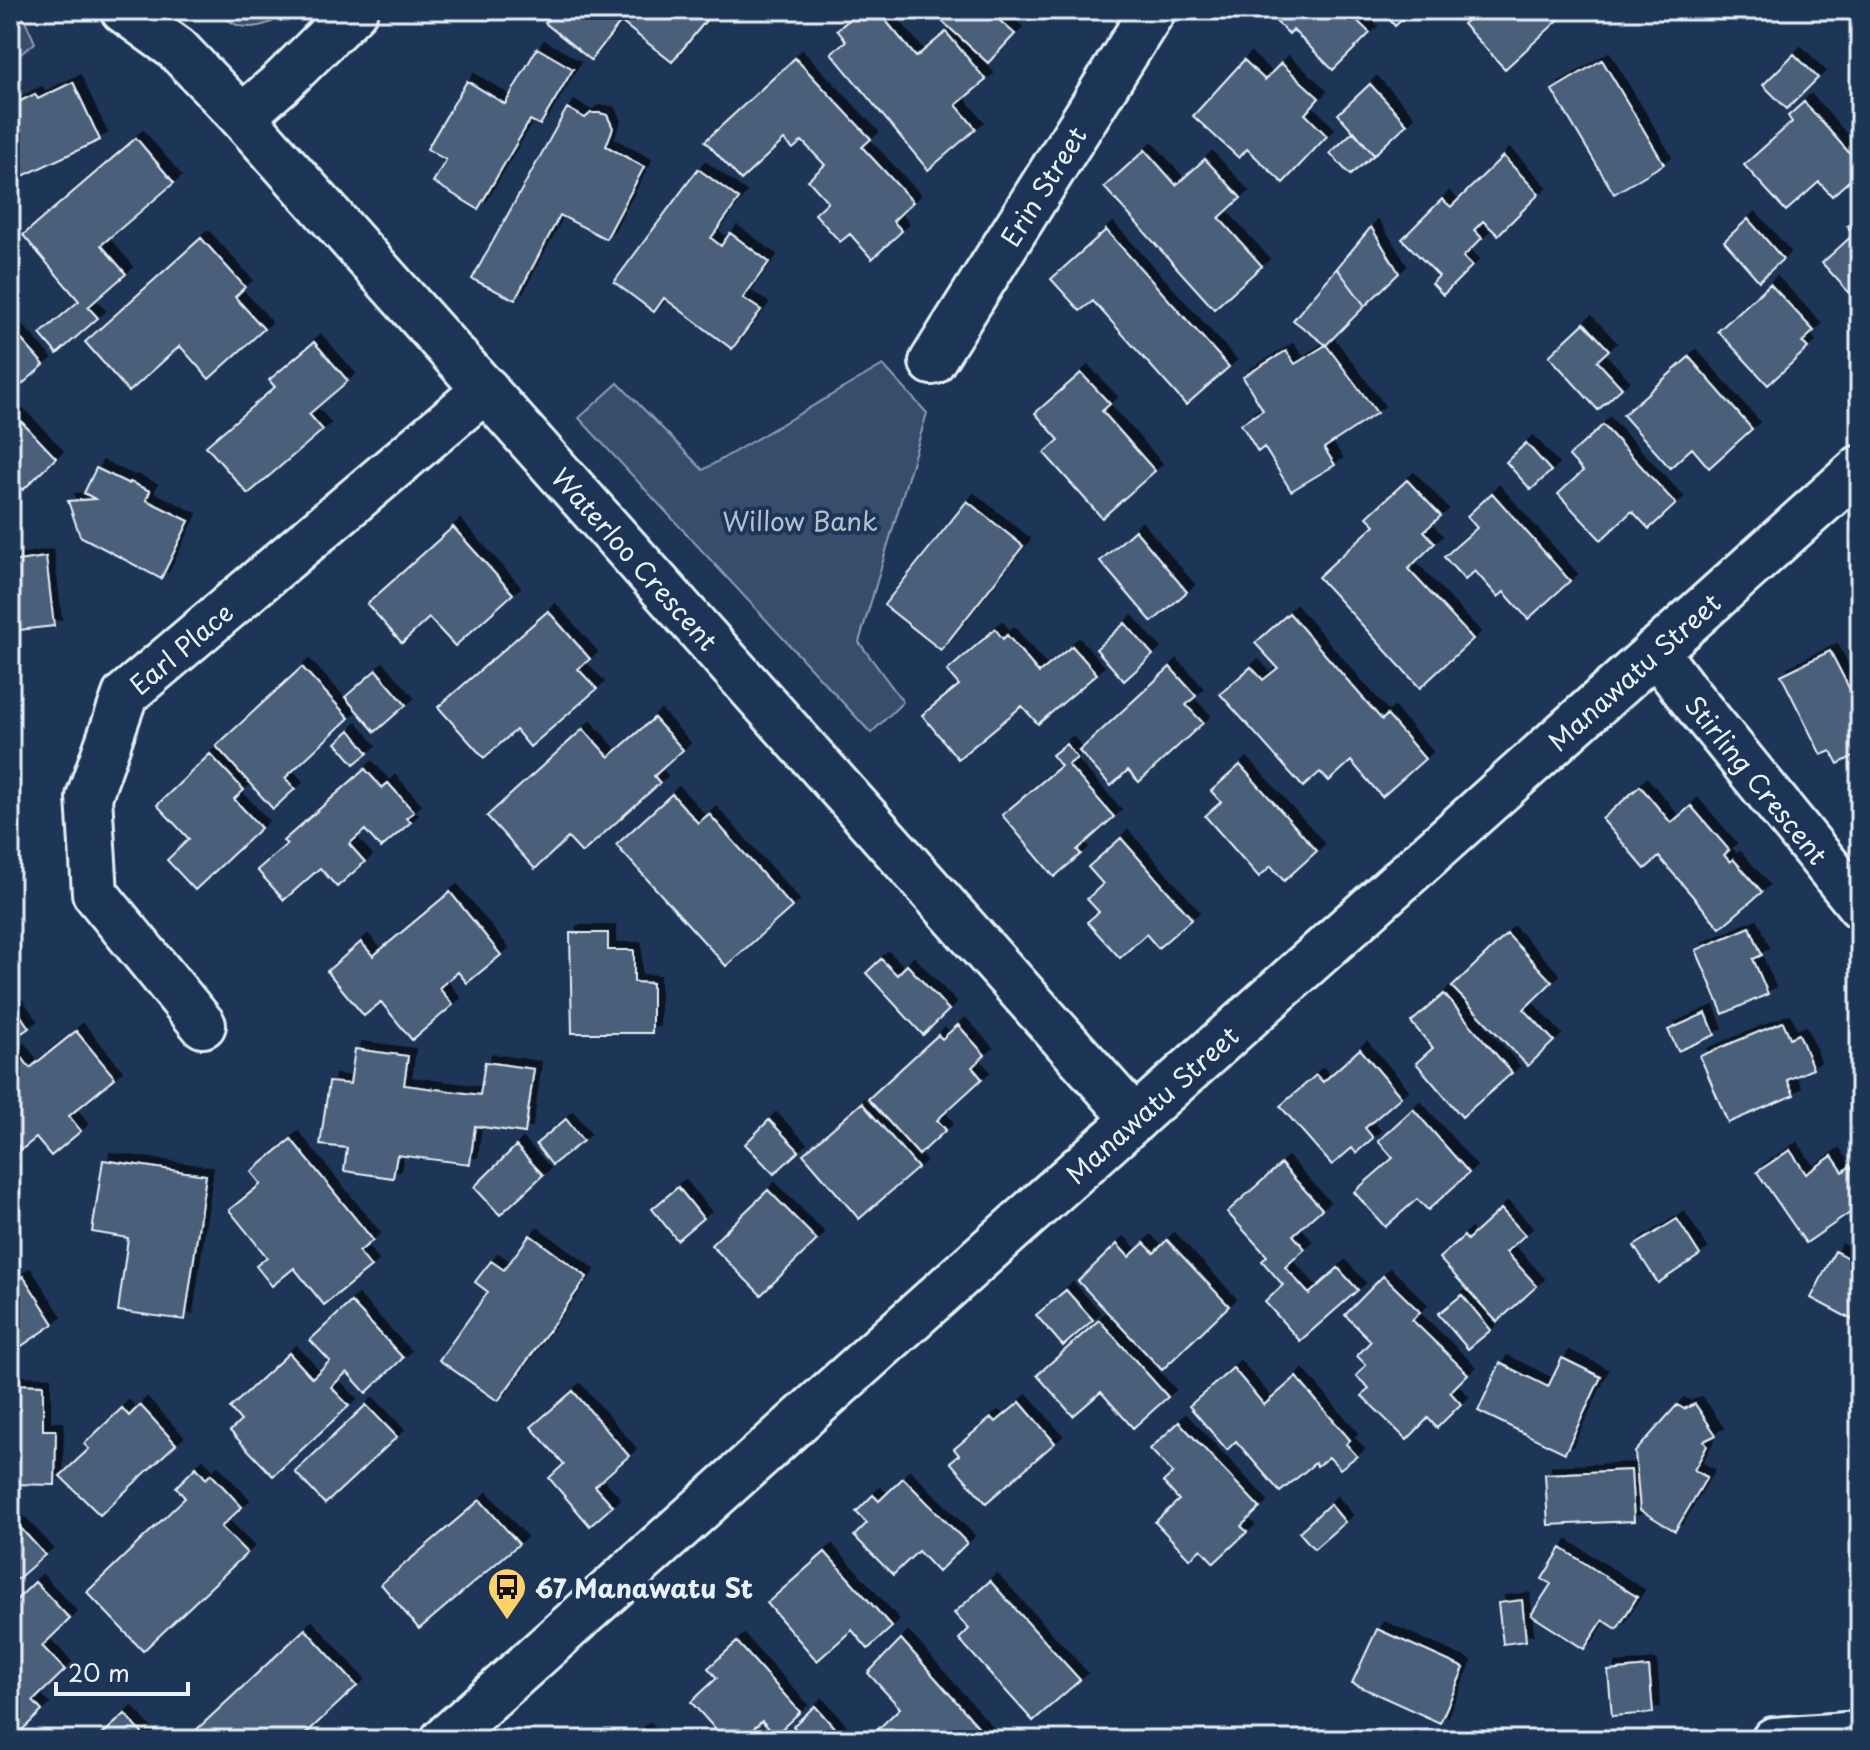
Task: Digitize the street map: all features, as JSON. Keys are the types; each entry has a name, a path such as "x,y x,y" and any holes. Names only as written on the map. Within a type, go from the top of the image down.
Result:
{"street":[{"name":"Waterloo Crescent","path":"123,10 177,49 242,117 1135,1119"},
{"path":"242,117 355,10"},
{"name":"Erin Street","path":"932,362 1153,10"},
{"name":"Earl Place","path":"203,1025 95,893 89,797 125,695 486,389"},
{"name":"Manawatu Street","path":"443,1740 1860,468"},
{"name":"Stirling Crescent","path":"1655,651 1860,906"},
{"path":"1774,1740 1860,1734"}],"green space":[{"path":"10,10 25,20 35,43 10,62"},
{"path":"216,10 290,10 272,22 244,27 234,24"},
{"name":"Willow Bank","path":"883,365 927,413 859,642 903,702 871,733 579,418 618,383 703,470"}],"building":[{"path":"556,10 713,12 672,62 621,22 591,60 545,23"},
{"path":"861,10 877,10 916,57 946,32 986,80 956,105 976,129 928,170 831,53 846,41 837,30"},
{"path":"930,10 1010,10 1000,21 1015,34 988,63"},
{"path":"1264,10 1346,10 1370,33 1333,70 1293,30 1289,34"},
{"path":"1381,10 1413,10 1395,26"},
{"path":"1478,10 1560,10 1564,15 1505,69 1463,24"},
{"path":"537,48 573,69 540,125 530,120 478,209 433,182 446,160 427,149 467,81 505,104"},
{"path":"1794,54 1818,78 1787,109 1763,85"},
{"path":"795,58 871,139 862,147 913,202 893,221 902,231 872,259 850,234 840,242 815,214 828,202 808,180 825,165 802,141 793,149 784,140 741,180 705,141"},
{"path":"1244,60 1265,80 1281,63 1319,98 1305,114 1327,136 1283,183 1247,149 1239,158 1193,116"},
{"path":"1602,60 1664,164 1614,194 1552,90"},
{"path":"73,82 100,140 10,182 10,106 35,94 38,99"},
{"path":"1370,84 1407,124 1374,155 1338,114"},
{"path":"1804,102 1860,165 1860,171 1832,196 1819,182 1786,211 1744,165 1792,122 1788,116"},
{"path":"567,108 585,118 591,113 607,115 613,128 606,146 644,167 606,239 560,215 515,300 472,279"},
{"path":"1354,131 1374,155 1350,175 1330,153"},
{"path":"136,138 174,183 101,245 126,274 88,307 98,318 57,354 40,334 79,301 23,235"},
{"path":"1145,150 1176,185 1205,159 1241,198 1219,218 1262,266 1214,309 1104,187"},
{"path":"1503,156 1539,194 1498,235 1483,221 1474,230 1482,238 1463,257 1472,266 1443,295 1432,283 1439,276 1402,239 1442,199 1451,207"},
{"path":"698,169 739,199 711,238 721,246 730,233 769,262 743,298 761,310 732,349 664,298 654,312 614,282"},
{"path":"1860,214 1860,292 1854,298 1822,263 1854,234 1847,226"},
{"path":"1748,219 1783,259 1759,281 1724,241"},
{"path":"1371,227 1399,273 1365,306 1337,268"},
{"path":"1106,230 1229,367 1186,405 1093,301 1080,311 1051,279"},
{"path":"201,238 245,287 235,297 264,329 209,379 180,346 129,392 85,342"},
{"path":"1337,268 1365,306 1326,345 1293,320"},
{"path":"1770,284 1814,331 1802,342 1808,348 1768,385 1718,331"},
{"path":"1584,323 1609,350 1597,361 1622,388 1598,410 1549,356"},
{"path":"10,327 44,365 10,395"},
{"path":"314,342 348,381 309,414 323,430 248,494 206,446 275,387 269,380"},
{"path":"1326,345 1377,413 1324,448 1335,465 1291,491 1264,447 1258,452 1241,424 1263,410 1243,377 1286,351 1295,364"},
{"path":"1689,357 1752,429 1709,468 1692,448 1670,468 1623,415"},
{"path":"1081,373 1110,404 1102,411 1155,471 1102,518 1044,453 1059,440 1035,413"},
{"path":"16,416 56,458 23,490 10,476 10,422"},
{"path":"1603,425 1676,504 1649,529 1632,511 1601,540 1558,494 1583,471 1569,456"},
{"path":"1526,443 1551,471 1531,490 1506,462"},
{"path":"96,468 150,491 146,500 189,521 161,579 80,536 68,501 95,499 84,493"},
{"path":"1407,480 1441,516 1424,531 1435,543 1408,569 1473,639 1420,688 1318,577 1375,525 1367,517"},
{"path":"1492,493 1570,581 1528,619 1504,592 1498,597 1475,571 1465,580 1444,557 1477,528 1467,516"},
{"path":"967,501 1023,546 941,650 884,605"},
{"path":"453,527 513,594 455,646 429,618 402,643 367,604"},
{"path":"1135,530 1187,592 1152,622 1100,561"},
{"path":"46,557 54,626 10,631 10,562"},
{"path":"548,611 590,659 578,669 597,689 530,747 516,730 484,758 438,707"},
{"path":"1289,613 1382,720 1387,715 1425,759 1382,797 1351,761 1329,781 1320,772 1303,787 1220,694 1251,667 1263,680 1278,668 1255,643"},
{"path":"1125,623 1153,655 1124,681 1096,649"},
{"path":"995,629 1003,639 1007,635 1039,673 1072,646 1097,674 1038,724 1022,706 958,759 922,715 959,685 947,671"},
{"path":"1830,651 1860,709 1860,753 1838,764 1831,751 1821,755 1781,675"},
{"path":"302,667 349,718 285,778 295,789 273,809 216,746"},
{"path":"1170,667 1196,696 1186,705 1203,723 1139,782 1128,770 1111,786 1079,751"},
{"path":"376,670 406,705 375,732 345,697"},
{"path":"654,718 683,750 654,776 660,783 582,853 568,838 535,869 487,816 583,729 609,757"},
{"path":"350,730 368,753 354,764 336,743"},
{"path":"1066,744 1077,758 1068,765 1114,817 1077,850 1081,854 1054,877 1002,815 1061,766 1052,755"},
{"path":"210,754 244,790 234,799 261,828 195,890 167,860 189,839 157,805"},
{"path":"1240,765 1317,851 1284,881 1271,866 1259,877 1205,816 1221,802 1211,791"},
{"path":"365,769 382,788 388,783 414,812 406,818 411,822 381,848 365,830 349,844 365,862 337,887 320,868 284,900 257,870 287,844 283,841"},
{"path":"1640,786 1671,823 1691,806 1729,850 1724,855 1730,862 1733,859 1762,892 1720,928 1659,857 1645,869 1602,819"},
{"path":"672,794 698,823 709,814 792,907 726,966 616,845"},
{"path":"1121,838 1192,919 1158,948 1146,934 1120,958 1087,922 1099,912 1087,899 1103,884 1088,867"},
{"path":"450,892 501,955 467,983 458,972 439,988 453,1005 412,1040 381,1002 364,1016 327,971 361,942 373,956"},
{"path":"1750,927 1762,955 1753,959 1768,994 1723,1014 1696,950"},
{"path":"570,933 608,933 608,950 634,950 634,982 652,983 652,1033 572,1033"},
{"path":"1507,934 1552,982 1524,1009 1554,1041 1528,1066 1452,987"},
{"path":"881,959 897,975 907,965 949,1010 923,1035 866,973"},
{"path":"1444,994 1512,1073 1462,1117 1416,1063 1433,1048 1411,1022"},
{"path":"10,1000 29,1028 10,1041"},
{"path":"1706,1013 1715,1035 1678,1051 1668,1030"},
{"path":"1783,1022 1790,1038 1799,1034 1813,1069 1787,1080 1794,1095 1728,1123 1700,1056"},
{"path":"958,1025 985,1055 972,1067 982,1079 937,1120 946,1130 919,1155 868,1099 938,1035 942,1039"},
{"path":"76,1031 115,1078 69,1116 81,1131 51,1156 36,1138 21,1150 10,1137 10,1057 17,1051 30,1068"},
{"path":"355,1049 408,1056 404,1085 480,1095 485,1062 534,1069 525,1133 475,1126 470,1164 397,1155 393,1178 344,1171 347,1148 320,1145 329,1082 350,1084"},
{"path":"1360,1049 1401,1097 1365,1128 1373,1138 1356,1153 1352,1148 1332,1165 1280,1106 1316,1075 1323,1082"},
{"path":"862,1103 918,1168 859,1219 803,1154"},
{"path":"1413,1109 1469,1173 1428,1210 1417,1199 1385,1227 1354,1192 1393,1158 1378,1141"},
{"path":"566,1119 583,1141 552,1165 536,1144"},
{"path":"769,1120 799,1151 774,1174 745,1144"},
{"path":"291,1139 373,1240 359,1252 371,1267 324,1305 294,1268 272,1286 256,1266 267,1257 229,1210 261,1184 251,1172"},
{"path":"516,1146 543,1175 500,1215 474,1187"},
{"path":"1790,1150 1806,1174 1832,1156 1843,1172 1850,1166 1860,1181 1860,1206 1806,1243 1757,1172"},
{"path":"103,1160 206,1175 185,1320 118,1311 128,1238 92,1232"},
{"path":"1281,1164 1322,1209 1293,1235 1305,1249 1285,1267 1309,1294 1338,1268 1358,1290 1300,1341 1265,1302 1283,1285 1262,1261 1267,1256 1227,1212"},
{"path":"678,1187 703,1218 677,1240 652,1209"},
{"path":"768,1190 817,1240 761,1295 711,1245"},
{"path":"1501,1209 1525,1235 1506,1252 1537,1286 1497,1322 1439,1258 1464,1236 1467,1240"},
{"path":"1677,1219 1700,1255 1658,1283 1634,1246"},
{"path":"530,1235 587,1277 498,1401 439,1360 488,1292 475,1282 491,1261 504,1270"},
{"path":"1167,1240 1229,1306 1162,1370 1078,1281 1117,1244 1129,1257 1144,1243 1154,1253"},
{"path":"1835,1251 1860,1265 1860,1324 1811,1298"},
{"path":"23,1276 54,1324 20,1347 10,1331 10,1284"},
{"path":"1383,1276 1420,1312 1412,1320 1468,1374 1450,1392 1461,1404 1437,1428 1428,1418 1407,1440 1362,1396 1369,1388 1356,1376 1366,1365 1357,1356 1371,1341 1345,1315"},
{"path":"1066,1290 1093,1320 1063,1346 1036,1315"},
{"path":"1462,1295 1491,1330 1468,1349 1438,1314"},
{"path":"351,1302 403,1358 366,1393 347,1372 331,1387 349,1406 273,1476 230,1431 241,1421 230,1408 289,1353 312,1378 330,1361 310,1340"},
{"path":"1099,1320 1168,1397 1133,1428 1101,1392 1073,1416 1037,1375"},
{"path":"1562,1358 1601,1377 1565,1453 1478,1411 1500,1363 1548,1387"},
{"path":"1233,1368 1264,1405 1296,1377 1350,1440 1346,1444 1357,1456 1340,1469 1329,1457 1317,1466 1315,1463 1280,1492 1236,1441 1227,1450 1189,1406"},
{"path":"10,1384 43,1385 43,1430 56,1430 55,1485 10,1484"},
{"path":"573,1391 629,1456 595,1486 613,1506 590,1526 549,1478 564,1464 531,1427"},
{"path":"1020,1402 1055,1443 986,1503 950,1462 959,1455 954,1449 991,1418 996,1422"},
{"path":"1695,1404 1716,1435 1704,1441 1707,1446 1694,1470 1707,1477 1675,1531 1640,1510 1635,1452 1677,1405 1684,1409"},
{"path":"140,1405 176,1444 100,1515 60,1476 89,1449 84,1444 122,1408 129,1416"},
{"path":"366,1405 397,1437 325,1504 295,1472"},
{"path":"1179,1422 1260,1508 1241,1526 1247,1532 1214,1563 1201,1549 1190,1559 1155,1522 1179,1500 1163,1482 1173,1473 1150,1449"},
{"path":"196,1467 206,1479 211,1474 242,1507 221,1527 247,1553 143,1651 87,1592 185,1498 176,1487"},
{"path":"1631,1470 1634,1521 1548,1525 1545,1474"},
{"path":"903,1478 967,1543 938,1572 918,1551 893,1575 854,1536 867,1523 856,1512 873,1495 879,1501"},
{"path":"480,1500 519,1544 419,1629 381,1584"},
{"path":"1330,1504 1345,1522 1314,1549 1299,1532"},
{"path":"17,1524 45,1555 13,1583 10,1580 10,1530"},
{"path":"1561,1548 1637,1597 1617,1629 1603,1620 1584,1649 1531,1615 1551,1584 1542,1579"},
{"path":"825,1552 892,1627 868,1649 852,1630 817,1661 767,1603"},
{"path":"990,1581 1080,1680 1033,1721 959,1639 969,1629 954,1613"},
{"path":"35,1582 70,1619 42,1646 65,1670 33,1701 42,1711 21,1731 10,1719 10,1606"},
{"path":"1522,1600 1526,1641 1503,1644 1498,1603"},
{"path":"305,1629 357,1686 299,1740 200,1740 193,1733"},
{"path":"1377,1629 1464,1668 1440,1723 1352,1683"},
{"path":"901,1639 990,1740 867,1740 900,1708 868,1673"},
{"path":"737,1642 800,1712 775,1735 762,1721 741,1740 725,1740 691,1702 717,1678 708,1668"},
{"path":"1649,1667 1653,1713 1612,1716 1608,1671"},
{"path":"815,1706 845,1740 805,1740 793,1726"},
{"path":"125,1714 148,1740 96,1740"},
{"path":"643,1730 652,1740 631,1740"}],"place":[{"name":"67 Manawatu St","path":"507,1621"}]}
